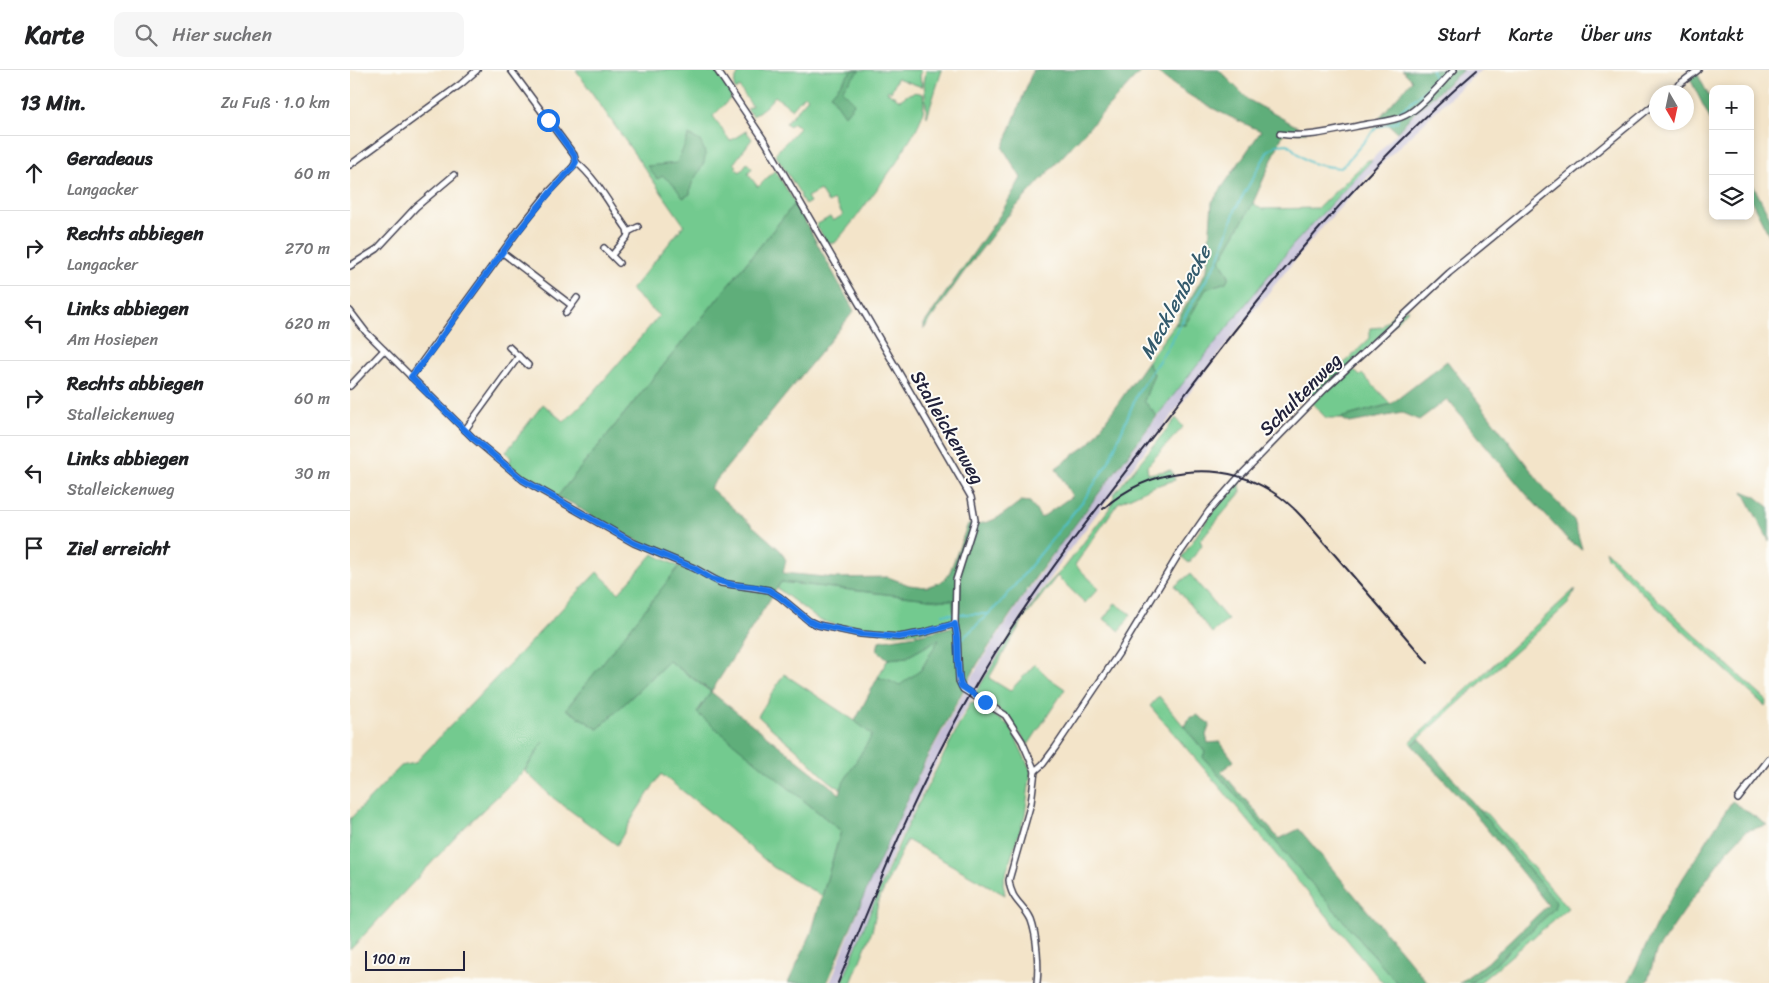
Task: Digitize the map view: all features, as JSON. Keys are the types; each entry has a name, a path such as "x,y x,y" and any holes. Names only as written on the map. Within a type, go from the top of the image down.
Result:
{"street":[{"path":"350,165 461,84 477,70"},
{"path":"511,70 574,155 576,162 604,196 628,232"},
{"name":"Stalleickenweg","path":"717,70 769,149 971,497 975,520 956,580 955,624 958,635 961,686 1005,716 1022,742 1035,771"},
{"path":"1280,134 1292,136 1328,132 1398,118 1414,110 1454,70"},
{"path":"1678,85 1698,70"},
{"name":"Schultenweg","path":"1035,771 1055,748 1119,653 1177,557 1209,511 1239,477 1313,400 1449,273 1649,109"},
{"path":"411,377 547,194 576,162"},
{"path":"350,266 376,249 411,212 454,175"},
{"path":"612,255 627,237 628,232 638,227"},
{"path":"604,248 619,264"},
{"path":"503,253 571,305"},
{"path":"566,313 576,298"},
{"path":"350,311 366,332 465,430 523,480 634,543 694,568 721,583 769,590 809,621 818,625 861,634 899,637 955,624"},
{"path":"509,347 528,365"},
{"path":"350,386 384,350"},
{"path":"465,430 519,356"},
{"path":"1738,800 1769,759"},
{"path":"1035,771 1031,803 1009,880 1010,891 1031,921 1038,971 1037,983"}],"shaded area":[{"path":"1464,70 1481,70 1445,102 1369,176 1318,232 1233,336 1070,549 1012,632 974,693 936,764 898,842 841,983 830,983 869,884 926,761 981,661 1022,599 1182,384 1292,246 1415,113"}],"green space":[{"path":"576,70 708,70 710,73 712,70 715,70 732,95 713,116 730,141 746,131 752,139 734,163 737,166 735,168 740,172 747,163 752,168 748,174 758,187 775,170 795,203 557,497 509,465 511,458 506,452 543,404 564,422 592,394 659,316 631,290 684,225"},
{"path":"741,70 922,70 920,76 922,87 897,78 891,92 888,90 887,92 900,100 908,94 923,94 923,110 918,126 902,155 835,243 827,243 816,225 830,217 833,221 843,215 834,200 828,203 820,190 807,197 810,202 805,205 801,195 775,154 800,127 793,123 789,126 786,123 808,98 804,95 792,109 775,96 753,116 747,109 752,106 739,87 735,90 734,87 735,80"},
{"path":"852,70 860,70 844,87 843,91 854,104 845,115 831,95"},
{"path":"926,70 942,70 927,117 924,83"},
{"path":"1033,70 1142,70 1004,220 924,329 924,324 1000,215 1021,178 1003,148"},
{"path":"1155,70 1219,70 1249,100 1307,132 1284,132 1253,203 1220,260 1229,276 1226,282 1206,289 1185,325 1175,324 1207,270 1212,202 1261,131 1192,97"},
{"path":"1402,70 1463,70 1414,113 1397,132 1380,117 1412,80"},
{"path":"1696,71 1709,96 1709,117 1694,85 1690,79"},
{"path":"689,135 700,141 705,157 692,183 690,194 683,198 674,185 663,176 657,179 647,166 677,163"},
{"path":"1368,160 1372,160 1292,246 1157,416 1144,401 1154,374 1147,362 1175,324 1185,325 1206,289 1226,282 1229,276 1220,260 1253,203 1261,209 1318,208"},
{"path":"1754,187 1769,216 1769,235 1754,206"},
{"path":"795,203 854,311 710,488 780,550 786,560 783,573 835,578 888,577 909,585 926,587 941,582 949,574 968,524 991,521 1021,501 1030,502 1041,518 1072,496 1056,468 1090,443 1147,362 1154,374 1144,401 1157,416 1035,578 978,663 925,761 869,884 827,983 788,983 811,934 841,831 697,713 711,691 669,661 598,729 566,709 681,564 557,497","holes":["781,582 938,600 953,600 955,626 879,641 877,650 888,659 907,657 939,639 921,670 900,685 878,677 855,721 872,735 843,783 840,794 711,692"]},
{"path":"1409,309 1350,366 1360,376 1362,374 1391,404 1340,418 1326,418 1311,402 1311,389 1327,380 1370,338 1370,328 1382,327 1397,310"},
{"path":"1447,361 1549,494 1574,520 1582,549 1569,541 1526,494 1447,399 1419,420 1402,413 1350,423 1340,418 1391,404"},
{"path":"1176,418 1183,427 1147,466 1148,474 1171,470 1175,480 1152,487 1118,503 1075,565 1099,588 1085,603 1057,576 1023,620 989,678 1010,691 1035,664 1049,678 1065,689 1028,745 1009,718 976,692 1015,629 1047,585 1065,567 1112,505 1114,494"},
{"path":"1239,478 1241,492 1200,540 1202,545 1189,563 1182,557 1213,511"},
{"path":"1743,491 1755,496 1769,507 1769,541"},
{"path":"1605,550 1767,701 1765,706 1651,602 1607,557"},
{"path":"653,554 680,567 566,709 598,729 669,661 711,692 697,712 841,831 822,896 773,867 707,810 661,774 617,845 552,797 525,771 543,742 524,771 465,827 350,950 350,819 401,766 415,763 597,572 619,593"},
{"path":"1190,574 1228,620 1212,633 1175,586"},
{"path":"781,582 938,600 953,600 954,623 921,632 896,634 843,627 819,620 777,588"},
{"path":"1575,589 1568,604 1412,745 1410,742"},
{"path":"1115,603 1131,614 1120,631 1104,619"},
{"path":"940,638 921,670 900,686 878,677 888,659 907,657"},
{"path":"784,674 873,735 841,789 828,780 758,716"},
{"path":"1159,696 1205,752 1203,757 1397,983 1383,983 1150,706"},
{"path":"971,702 1010,726 1031,771 1025,815 1003,882 1005,895 907,840 878,902 872,931 851,983 842,983 906,828"},
{"path":"1197,715 1210,724 1206,735 1208,743 1220,742 1234,761 1221,771 1279,839 1299,829 1428,983 1397,983 1203,757 1205,752 1184,726 1189,718"},
{"path":"1420,739 1556,902 1554,909 1495,964 1470,983 1459,983 1490,960 1548,905 1474,813 1412,745"},
{"path":"1732,801 1767,825 1746,831 1726,852 1656,952 1648,980 1645,983 1628,983 1660,917"},
{"path":"1477,808 1486,813 1568,908 1479,983 1470,983 1495,964 1554,909"}],"waterway":[{"name":"Mecklenbecke","path":"962,639 1002,601 1086,497 1109,461 1138,392 1168,347 1218,260 1236,208 1268,151 1276,145 1288,144 1311,163 1341,168 1377,127 1397,122 1399,112 1424,91 1434,78 1432,70"},
{"path":"943,614 988,614"}],"railway":[{"path":"838,983 915,801 970,695 1018,617 1071,543 1217,353 1321,226 1396,146 1477,70"},
{"path":"1103,509 1121,495 1141,484 1184,472 1207,471 1229,474 1251,481 1275,494 1300,514 1428,663"}],"route":[{"path":"548,120 574,155 576,162 520,228 411,377 473,438 523,480 656,554 694,568 721,583 769,590 809,621 818,625 861,634 899,637 955,624 958,635 961,686 985,702"}]}
